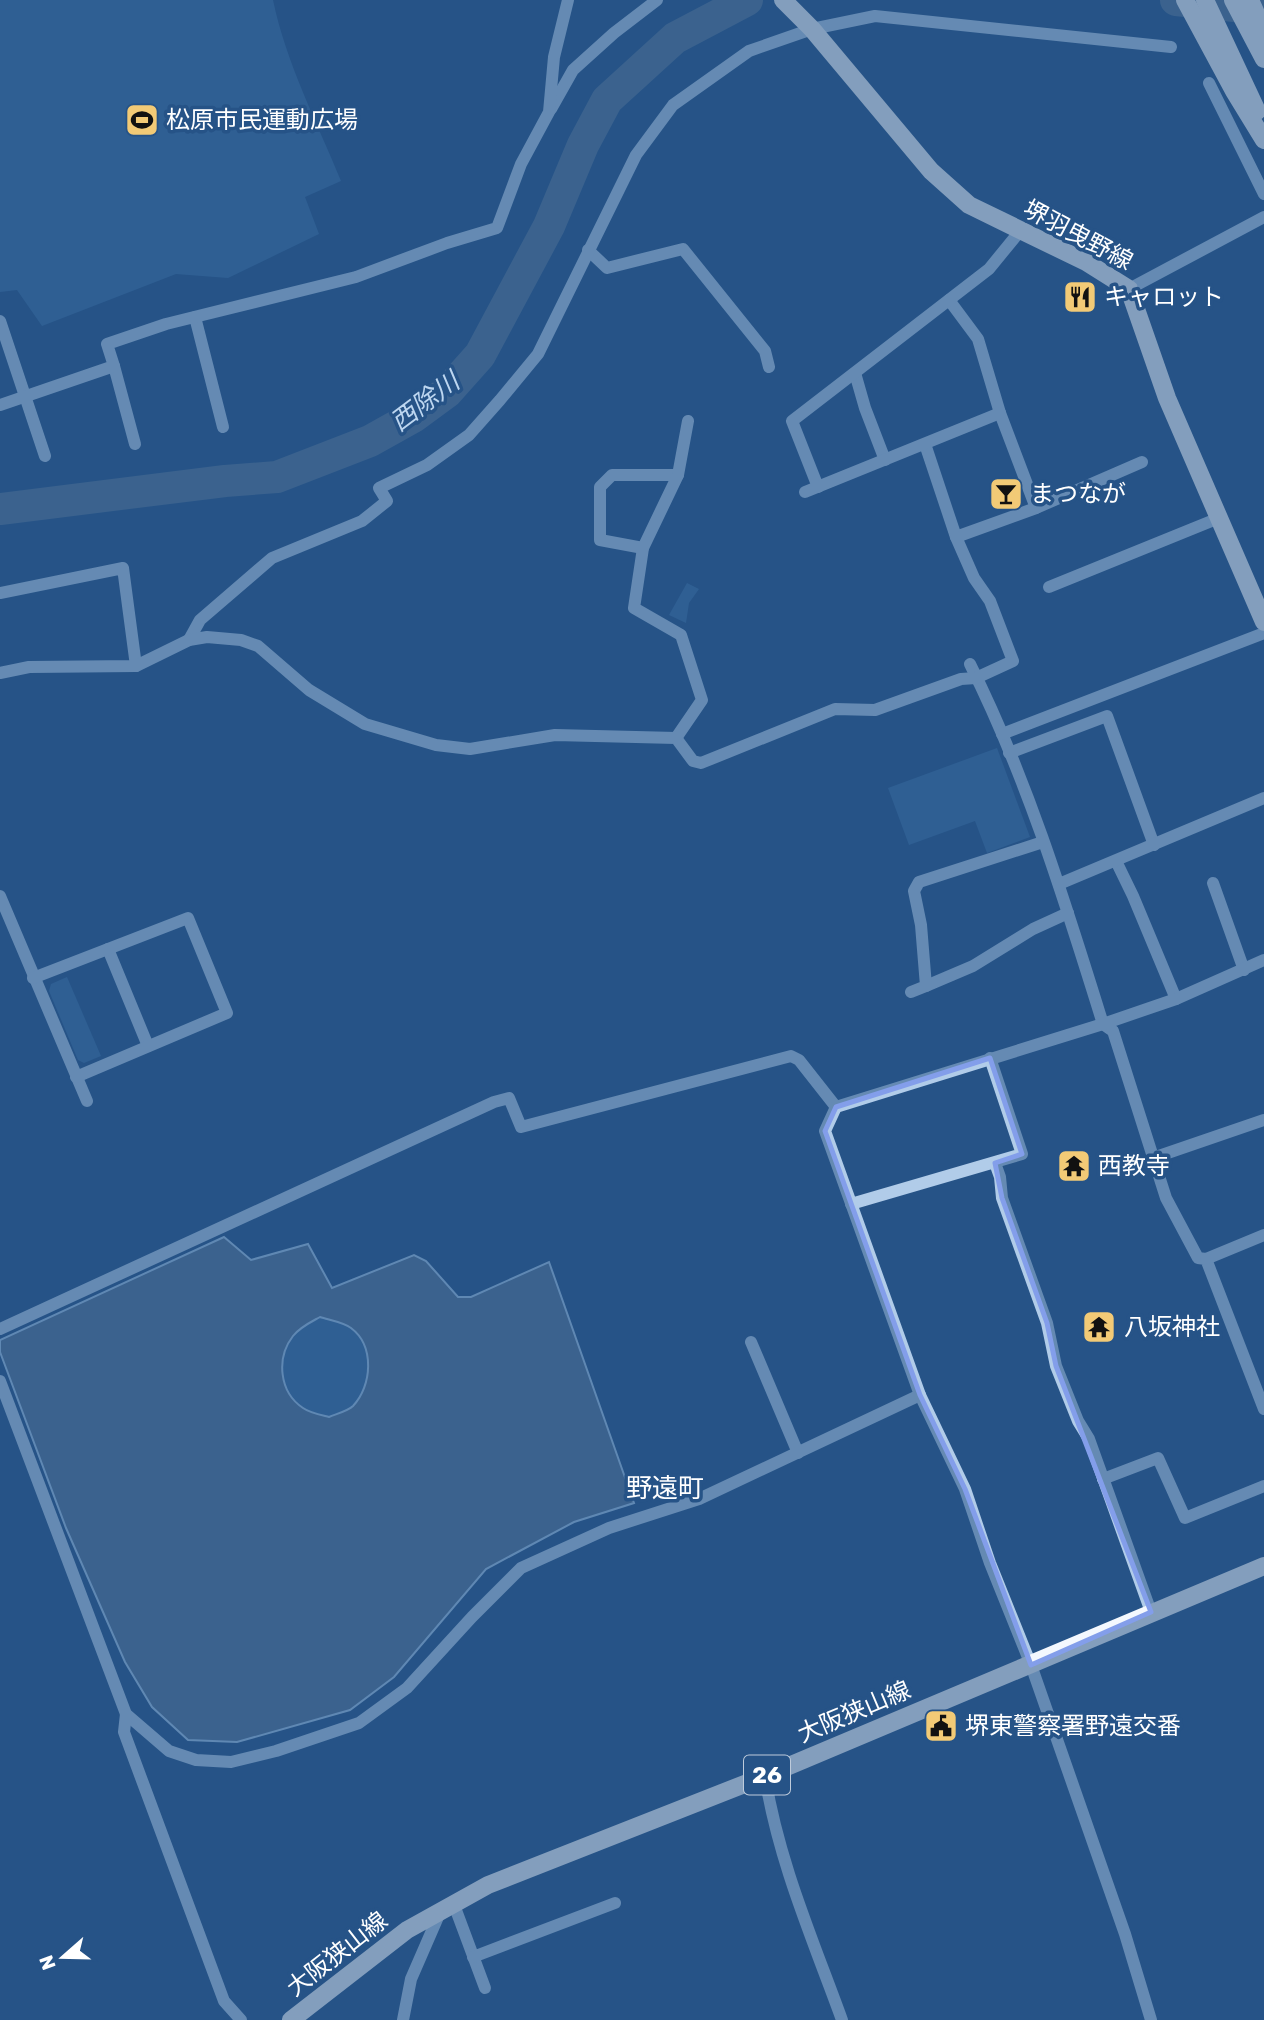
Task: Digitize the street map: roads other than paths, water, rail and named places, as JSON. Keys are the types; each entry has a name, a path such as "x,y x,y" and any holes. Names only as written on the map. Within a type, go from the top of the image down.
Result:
{"main road":[{"name":"堺羽曳野線","path":"783,0 809,25 931,171 969,205 1086,261 1129,289 1167,398 1264,622"},
{"path":"1185,0 1264,140"},
{"path":"1205,0 1264,127"},
{"path":"1233,0 1261,55"},
{"path":"1250,0 1264,31"},
{"name":"大阪狭山線","path":"291,2020 407,1930 488,1885 765,1776 1264,1566"}],"street":[{"path":"549,112 554,57 568,0"},
{"path":"135,444 107,344 195,317 356,277 447,243 497,228 521,164 573,71 614,33 657,0"},
{"path":"189,640 200,620 272,558 362,522 387,501 379,488 427,465 469,435 538,354 636,156 673,105 749,51 809,25 875,16 1171,47"},
{"path":"1209,83 1264,194"},
{"path":"1129,289 1264,216"},
{"path":"1000,413 811,490 792,421 989,268 1020,231"},
{"path":"588,250 607,268 683,249 765,351 769,367"},
{"path":"950,300 978,339 1000,413 1036,508"},
{"path":"195,317 223,427"},
{"path":"0,321 45,456"},
{"path":"0,405 114,366"},
{"path":"855,373 885,460"},
{"path":"676,738 702,700 681,635 634,608 643,548 678,475 688,421"},
{"path":"676,738 693,761 701,763 835,709 875,710 961,679 976,678 1013,661 990,601 974,578 956,537 925,444"},
{"path":"956,537 1036,508 1142,462"},
{"path":"643,548 600,540 600,487 612,475 678,475"},
{"path":"1049,587 1219,518"},
{"path":"0,593 123,568 136,666"},
{"path":"1002,734 1264,633"},
{"path":"0,673 29,667 136,666 189,640 207,637 229,639 258,646 309,690 365,724 436,745 470,749 555,735 676,738"},
{"path":"970,664 1002,734 1059,884 1103,1024 1113,1031 1166,1198 1198,1258 1206,1259 1264,1235"},
{"path":"1009,753 1107,716 1154,845"},
{"path":"1059,884 1264,798"},
{"path":"926,985 921,925 914,891 919,882 1043,842"},
{"path":"1116,862 1176,999"},
{"path":"1213,883 1244,970"},
{"path":"0,896 87,1101"},
{"path":"911,992 973,966 1033,929 1068,913"},
{"path":"33,978 188,918 227,1013 76,1077"},
{"path":"108,949 148,1046"},
{"path":"1151,2020 1125,1934 1031,1665 990,1563 965,1489 920,1395 825,1131 836,1107 1176,999 1264,960"},
{"path":"0,1329 481,1108 509,1098 521,1127 791,1056 799,1060 836,1107"},
{"path":"851,1204 1022,1154 990,1058"},
{"path":"1153,1158 1264,1120"},
{"path":"995,1163 1000,1177 1002,1198 1047,1323 1056,1366 1078,1421 1089,1439 1151,1612"},
{"path":"1206,1259 1264,1409"},
{"path":"751,1342 798,1453"},
{"path":"0,1381 126,1714 124,1732 224,2001 241,2020"},
{"path":"126,1714 169,1751 196,1760 232,1762 276,1751 359,1723 407,1688 521,1568 609,1528 699,1499 920,1395"},
{"path":"1103,1479 1158,1458 1185,1518 1264,1486"},
{"path":"765,1776 770,1809 784,1862 842,2020"},
{"path":"473,1957 615,1903"},
{"path":"447,1906 473,1957 485,1988"},
{"path":"403,2020 411,1979 447,1906"}],"waterway":[{"name":"西除川","path":"0,509 277,477 370,441 413,417 447,392 480,355 549,226 583,145 607,100 675,38 747,0"},
{"name":"西除川","path":"1176,0 1264,9"}],"place":[{"name":"松原市民運動広場","path":"142,120"},
{"name":"キャロット","path":"1080,297"},
{"name":"まつなが","path":"1006,494"},
{"name":"西教寺","path":"1074,1166"},
{"name":"八坂神社","path":"1099,1327"},
{"name":"堺東警察署野遠交番","path":"941,1726"}],"district":[{"name":"野遠町","path":"665,1488"}]}
